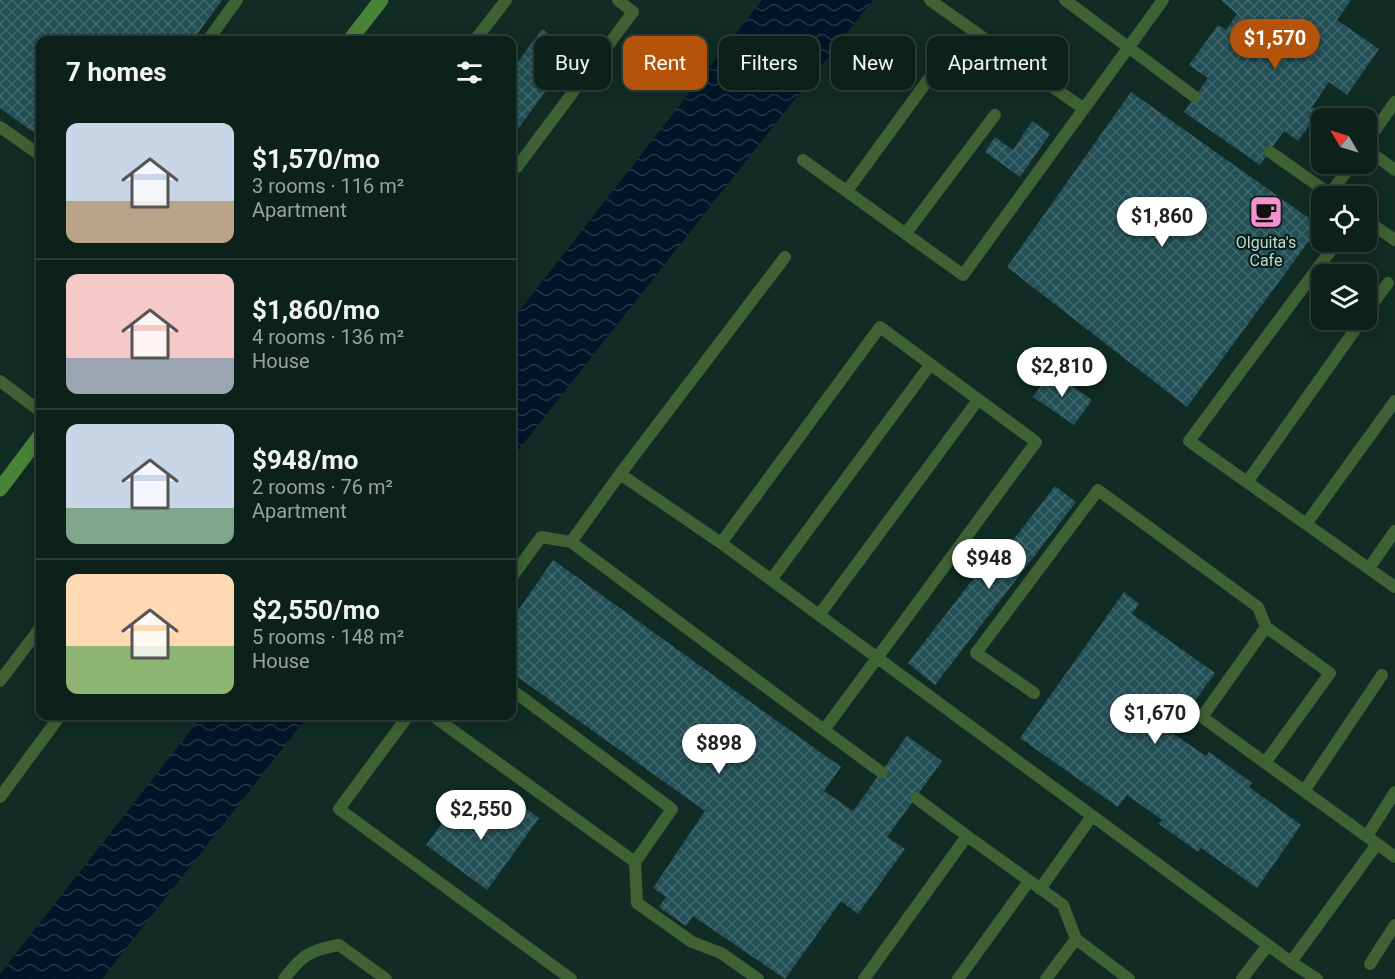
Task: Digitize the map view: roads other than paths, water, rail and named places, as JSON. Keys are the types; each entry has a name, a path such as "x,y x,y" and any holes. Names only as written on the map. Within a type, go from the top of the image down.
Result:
{"street":[{"path":"353,36 381,0"},
{"path":"0,489 36,441"}],"lane":[{"path":"211,36 237,0"},
{"path":"478,36 506,0"},
{"path":"516,164 633,12 618,0"},
{"path":"930,0 1084,109"},
{"path":"1065,0 1195,97"},
{"path":"803,160 963,275 1163,0"},
{"path":"847,191 927,81"},
{"path":"1377,127 1395,102"},
{"path":"906,233 995,115"},
{"path":"0,127 36,152"},
{"path":"1269,152 1319,186"},
{"path":"1377,157 1395,170"},
{"path":"1377,228 1395,240"},
{"path":"1330,252 1189,441 1395,587"},
{"path":"571,542 785,257"},
{"path":"1377,298 1388,283"},
{"path":"721,543 880,327 1036,442 824,730"},
{"path":"1248,482 1355,330"},
{"path":"771,580 930,364"},
{"path":"0,381 36,408"},
{"path":"819,615 978,400"},
{"path":"1306,524 1395,401"},
{"path":"620,474 721,543 1317,979"},
{"path":"1034,693 976,653 1098,490 1258,607 1266,627 1330,673 1265,763"},
{"path":"1369,568 1395,531"},
{"path":"516,571 541,537 571,542 880,772"},
{"path":"1266,627 1202,717 1395,856"},
{"path":"0,681 36,633"},
{"path":"1304,791 1382,675"},
{"path":"516,693 672,809 635,862 637,903 692,942 721,953 758,979"},
{"path":"0,797 57,720"},
{"path":"405,720 339,809 571,979"},
{"path":"440,720 635,862"},
{"path":"1291,962 1372,840 1395,792"},
{"path":"915,798 1063,906 1076,939 1129,979"},
{"path":"1040,889 1092,816"},
{"path":"864,979 967,836"},
{"path":"958,979 1029,881"},
{"path":"1370,964 1395,925"},
{"path":"1046,979 1076,939"},
{"path":"284,979 296,963 313,949 339,945 386,979"},
{"path":"1242,979 1268,945"}],"water":[{"path":"762,0 873,0 845,36 831,36 831,53 819,69 819,36 734,36"},
{"path":"719,55 719,90 802,90 516,453 516,315 692,90 707,90 707,70"},
{"path":"199,720 305,720 102,979 0,979 0,974"}],"place":[{"name":"Olguita's Cafe","path":"1266,212"}]}
